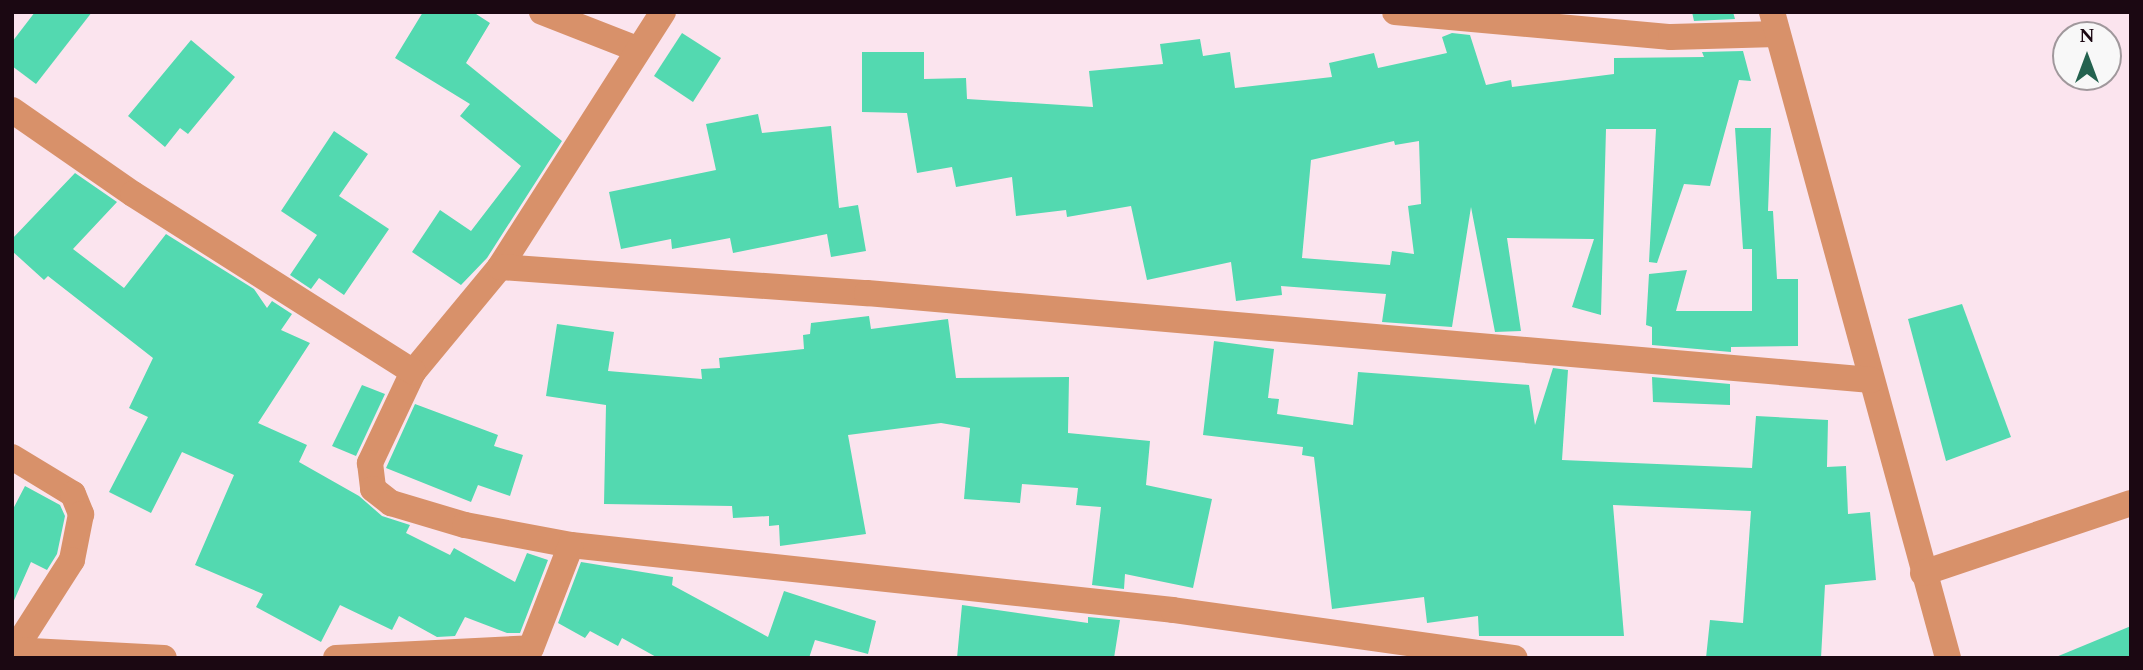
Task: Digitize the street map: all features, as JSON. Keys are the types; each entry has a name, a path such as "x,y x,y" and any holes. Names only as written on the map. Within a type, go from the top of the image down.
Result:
{"street":[{"path":"542,12 638,49"},
{"path":"663,12 500,267 413,372 370,463 373,489 391,503 465,525 571,545 1173,610 1515,658"},
{"path":"1395,12 1671,37 1774,23 1948,658"},
{"path":"12,110 133,194 413,372"},
{"path":"500,267 1241,324 1533,354 1871,380"},
{"path":"12,457 73,494 81,514 72,560 14,650 164,658"},
{"path":"1923,573 2131,503"},
{"path":"336,658 531,648 571,545"}],"building":[{"path":"35,12 92,12 36,84 12,66 12,42"},
{"path":"423,12 473,12 490,23 466,63 562,141 487,258 461,285 412,252 440,210 471,231 521,166 460,116 470,104 395,58"},
{"path":"1692,12 1733,12 1735,19 1694,21"},
{"path":"682,33 721,58 693,102 654,76"},
{"path":"1452,33 1470,35 1486,85 1511,80 1512,87 1614,74 1614,58 1704,57 1702,52 1743,51 1751,81 1739,80 1710,186 1684,184 1657,263 1649,262 1656,129 1606,129 1601,315 1572,307 1594,239 1507,238 1521,331 1495,332 1471,207 1452,327 1382,322 1386,294 1281,286 1282,295 1236,301 1231,262 1147,280 1131,206 1067,217 1066,210 1016,216 1012,177 956,187 952,167 917,173 907,113 862,112 862,52 924,52 924,79 966,78 967,99 1093,107 1089,71 1163,64 1160,44 1200,39 1203,56 1230,52 1235,88 1332,77 1329,63 1374,53 1378,68 1447,53 1442,37","holes":["1394,141 1395,145 1419,141 1421,204 1408,206 1414,254 1392,251 1390,265 1302,258 1311,160"]},
{"path":"191,40 235,77 188,134 180,128 165,147 128,116"},
{"path":"758,114 762,133 831,126 839,208 858,205 866,251 831,257 827,234 733,253 730,238 672,249 671,239 621,249 609,192 716,170 706,124"},
{"path":"1735,128 1771,128 1768,211 1773,211 1777,279 1798,279 1798,346 1731,347 1731,352 1652,345 1652,327 1646,325 1649,274 1687,270 1676,311 1752,311 1752,249 1743,249"},
{"path":"334,131 368,154 339,196 389,229 344,295 319,278 311,289 290,275 317,235 281,211"},
{"path":"75,173 117,202 73,249 124,288 166,234 254,289 267,308 272,301 292,314 281,330 310,343 258,423 307,445 299,462 359,496 382,516 410,525 406,533 450,555 454,548 515,582 527,553 548,560 520,633 507,633 465,617 455,636 437,637 399,616 392,630 340,605 321,642 256,607 263,594 195,565 234,475 182,452 151,513 109,492 148,417 129,408 153,358 48,276 44,280 12,251 12,239"},
{"path":"1962,304 2011,437 1946,461 1908,319"},
{"path":"869,316 871,329 948,319 956,378 1069,377 1068,433 1150,441 1146,485 1212,499 1193,588 1125,574 1124,589 1092,585 1101,507 1076,505 1078,488 1022,484 1020,503 964,499 970,428 941,423 848,435 866,534 780,546 779,525 769,526 769,516 733,518 732,506 604,504 606,405 546,396 557,324 614,332 608,371 702,379 701,369 720,368 719,358 804,349 803,335 810,334 811,323"},
{"path":"1214,341 1274,349 1268,398 1279,399 1277,414 1353,425 1358,372 1529,385 1535,425 1553,368 1568,370 1562,460 1752,468 1756,416 1828,420 1827,467 1846,466 1848,514 1870,512 1876,580 1825,585 1821,658 1706,658 1710,620 1743,623 1751,511 1613,505 1624,636 1479,636 1478,616 1427,623 1424,597 1332,609 1314,457 1302,455 1303,447 1203,435"},
{"path":"1652,377 1730,384 1730,405 1653,402"},
{"path":"362,385 385,394 356,456 332,446"},
{"path":"415,404 498,435 494,446 523,455 510,496 478,485 471,502 386,468"},
{"path":"25,486 60,505 65,516 57,554 47,570 31,562 12,605 12,511"},
{"path":"581,562 673,577 672,585 768,637 784,591 876,621 868,654 815,640 809,658 658,658 622,638 618,646 590,631 585,638 558,623"},
{"path":"962,605 1088,623 1088,617 1120,620 1114,658 957,658"},
{"path":"2131,626 2131,658 2056,658 2056,657"}]}
